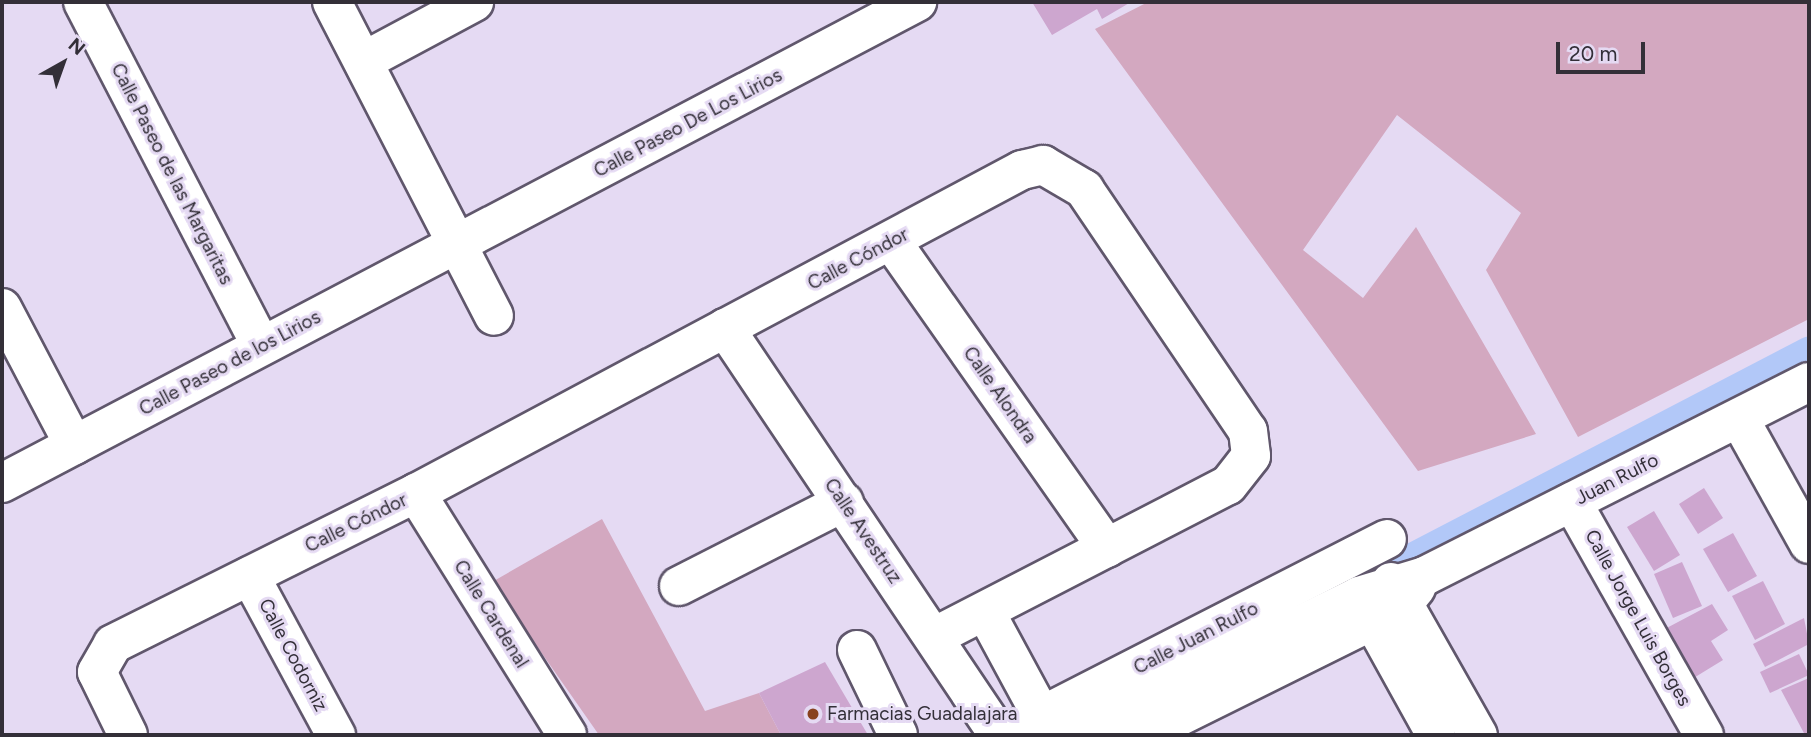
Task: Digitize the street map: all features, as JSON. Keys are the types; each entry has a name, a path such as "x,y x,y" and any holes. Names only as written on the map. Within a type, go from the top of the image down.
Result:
{"street":[{"name":"Calle Paseo de las Margaritas","path":"83,2 261,346"},
{"path":"332,2 494,316"},
{"path":"364,61 474,2"},
{"name":"Calle Paseo De Los Lirios","path":"459,245 917,2"},
{"name":"Calle Cóndor","path":"128,735 100,685 103,657 113,644 416,493 892,242 1022,170 1044,165 1084,190 1252,444 1246,467 1228,485 986,613 934,637"},
{"name":"Calle Alondra","path":"892,242 1107,548"},
{"name":"Calle Paseo de los Lirios","path":"2,483 459,245"},
{"path":"2,308 74,445"},
{"name":"Calle Avestruz","path":"725,328 998,735"},
{"name":"Juan Rulfo","path":"1390,596 1809,382"},
{"path":"1739,418 1809,544"},
{"name":"Calle Cardenal","path":"416,493 567,735"},
{"path":"679,586 844,502"},
{"name":"Calle Jorge Luis Borges","path":"1572,502 1704,735"},
{"name":"Calle Juan Rulfo","path":"1004,735 1047,726 1387,539"},
{"name":"Calle Codorniz","path":"250,576 336,735"},
{"path":"1390,596 1436,735"},
{"path":"1390,596 1478,735"},
{"name":"Calle Juan Rulfo","path":"1142,735 1198,709 1390,596"},
{"path":"986,613 1047,726"},
{"path":"857,650 898,735"},
{"name":"Calle Juan Rulfo","path":"1078,735 1198,709"}],"shaded area":[{"path":"1148,2 1809,2 1809,319 1578,437 1486,270 1521,213 1397,115 1303,250 1363,298 1416,227 1536,434 1418,471 1095,29"},
{"path":"602,519 705,711 759,693 781,735 599,735 492,582"}],"building":[{"path":"1032,2 1131,2 1102,19 1097,9 1052,35"},
{"path":"1704,488 1723,518 1698,534 1679,504"},
{"path":"1654,511 1680,555 1654,571 1627,527"},
{"path":"1733,533 1757,576 1728,592 1703,549"},
{"path":"1682,562 1702,606 1673,618 1654,574"},
{"path":"1763,581 1785,624 1755,640 1732,596"},
{"path":"1712,604 1728,630 1711,641 1723,660 1692,679 1661,631"},
{"path":"1804,618 1809,644 1765,667 1753,644"},
{"path":"1799,654 1809,675 1770,693 1760,672"},
{"name":"Farmacias Guadalajara","path":"825,662 868,735 781,735 759,693"},
{"path":"1809,678 1809,733 1805,735 1781,690"}],"waterway":[{"path":"1375,564 1401,565 1809,353"}],"place":[{"name":"Farmacias Guadalajara","path":"813,714"}]}
